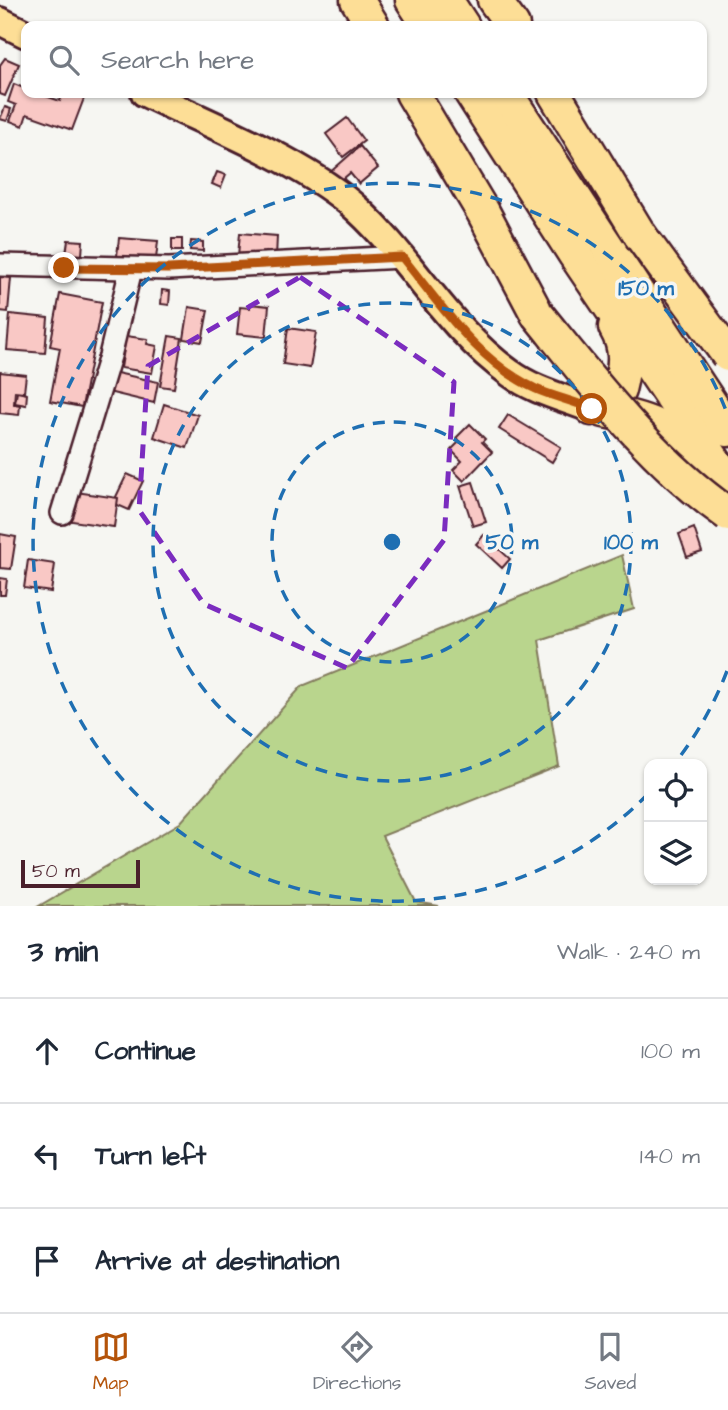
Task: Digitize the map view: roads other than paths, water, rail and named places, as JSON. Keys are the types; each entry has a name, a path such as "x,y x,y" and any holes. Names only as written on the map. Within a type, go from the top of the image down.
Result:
{"highway":[{"path":"357,0 370,21"},
{"path":"412,0 426,21"},
{"path":"446,0 460,21"},
{"path":"494,0 509,21"},
{"path":"415,98 483,212 537,314 586,374 671,467 728,514"},
{"path":"474,98 575,256 728,481"},
{"path":"509,98 728,430"},
{"path":"557,98 640,235 728,355"},
{"path":"575,256 623,340 626,363 619,390 592,409"},
{"path":"659,328 728,348"},
{"path":"592,409 649,420 679,438 728,503"}],"main road":[{"path":"0,21 21,32"},
{"path":"155,98 321,180 358,210 402,257 465,336 510,374 537,389 592,409"}],"street":[{"path":"0,265 131,268 402,257"},
{"path":"62,513 110,356 131,268"}]}
